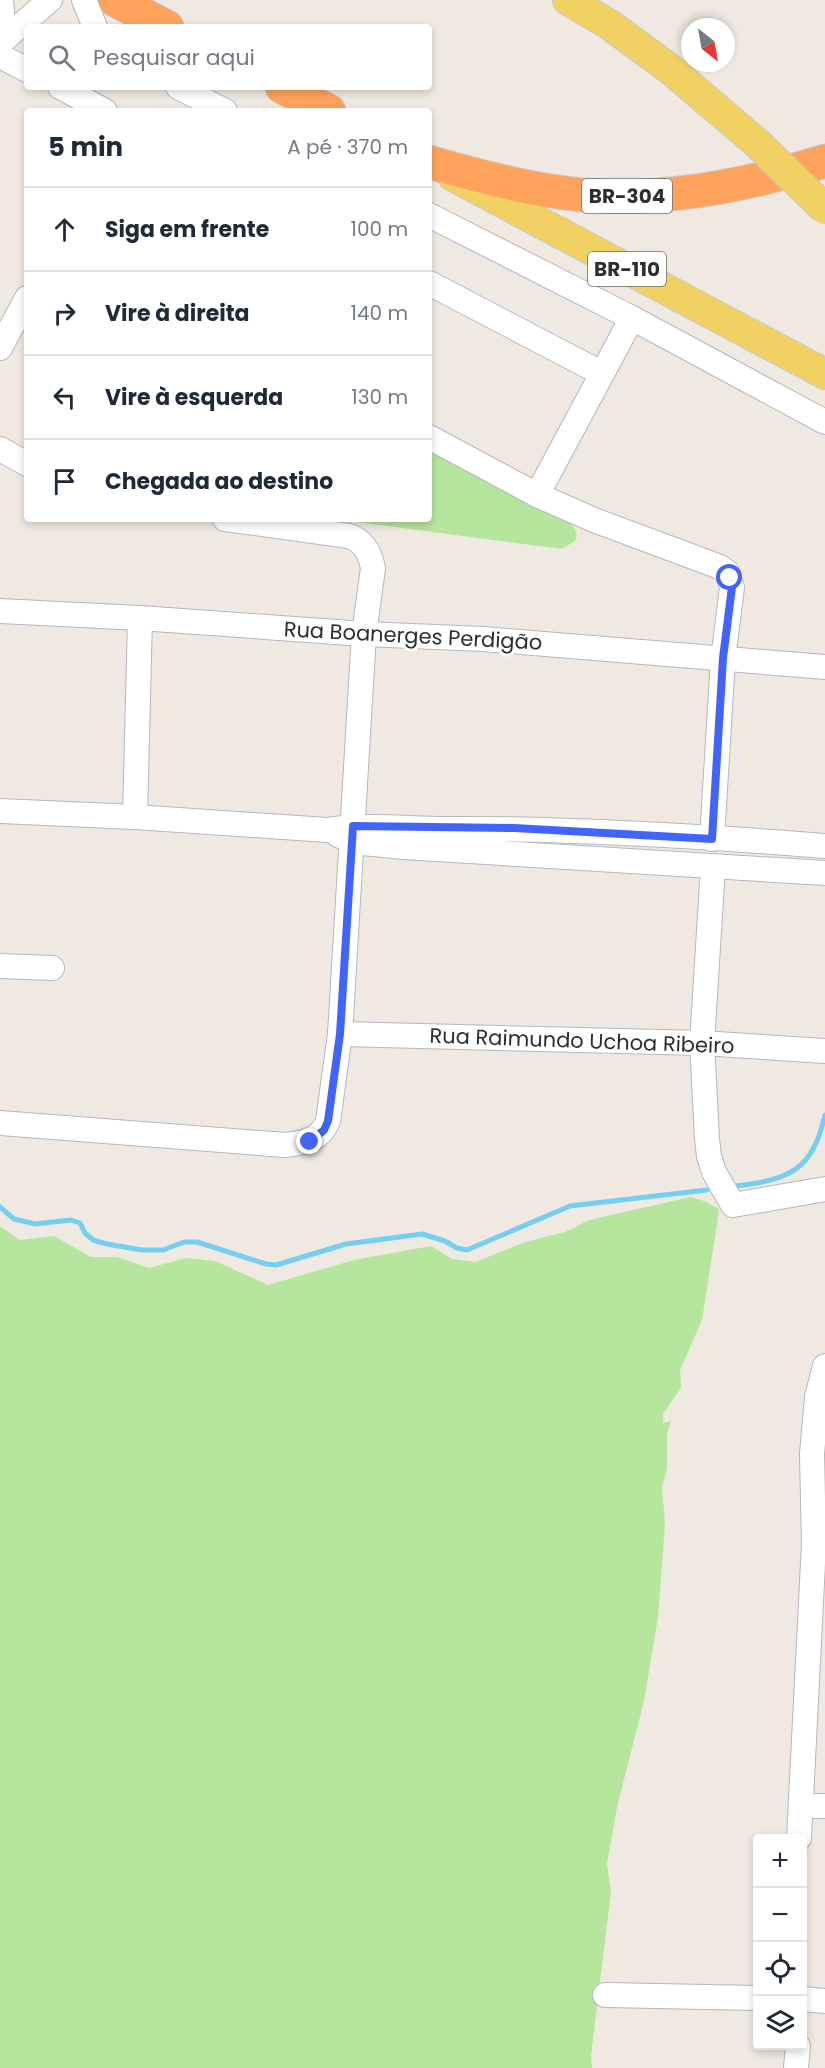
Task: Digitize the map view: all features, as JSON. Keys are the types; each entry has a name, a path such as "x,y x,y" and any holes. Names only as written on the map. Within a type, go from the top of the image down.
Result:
{"highway":[{"path":"115,0 161,24"},
{"path":"288,90 323,108"},
{"name":"BR-304","path":"432,164 545,190 607,196 689,193 733,185 825,160"}],"main road":[{"path":"568,0 610,26 670,69 757,143 825,209"},
{"name":"BR-110","path":"432,165 825,374"}],"street":[{"path":"0,20 1,0"},
{"path":"0,43 50,0"},
{"path":"84,0 94,24"},
{"path":"0,48 24,43"},
{"path":"0,56 24,68"},
{"path":"66,90 99,108"},
{"path":"184,90 219,108"},
{"path":"432,217 632,318 825,422"},
{"path":"432,285 602,373"},
{"path":"0,348 24,311"},
{"path":"537,495 632,318"},
{"path":"432,439 537,495 594,520 720,567 727,572 732,587 723,658 722,868 702,1043 709,1156 720,1185 733,1205 825,1189"},
{"path":"0,449 24,462"},
{"path":"0,1123 285,1145 310,1142 324,1130 328,1121 340,1034 364,634 373,568 369,553 360,541 349,536 247,522"},
{"name":"Rua Boanerges Perdigão","path":"0,611 140,618 364,634 483,639 825,667"},
{"path":"135,818 140,618"},
{"path":"0,811 327,830 403,847 825,873"},
{"path":"353,834 524,829 825,846"},
{"path":"0,966 52,968"},
{"name":"Rua Raimundo Uchoa Ribeiro","path":"340,1034 702,1043 825,1051"},
{"path":"801,1834 814,1806 819,1527 812,1454 820,1433 818,1397 825,1366"},
{"path":"605,1995 753,1998"},
{"path":"807,1999 825,2001"},
{"path":"796,2068 798,2050"}],"green space":[{"path":"432,449 570,523 577,536 575,541 562,549 357,522 432,522"},
{"path":"691,1197 719,1209 702,1320 680,1370 681,1388 663,1414 663,1423 671,1421 667,1433 667,1468 662,1487 665,1524 658,1617 644,1701 617,1807 607,1864 611,1892 591,2056 592,2068 0,2068 0,1226 20,1240 54,1236 91,1257 117,1257 149,1268 186,1258 215,1261 268,1285 354,1260 431,1246 452,1259 476,1262 525,1242 565,1232 589,1220"}],"waterway":[{"path":"736,1186 771,1180 796,1169 813,1149 825,1115"},
{"path":"0,1207 14,1219 35,1224 71,1220 80,1223 85,1233 93,1240 107,1244 142,1250 163,1250 184,1242 197,1242 266,1264 276,1265 346,1244 422,1234 467,1250 570,1206 707,1190"}],"route":[{"path":"310,1142 324,1130 328,1121 340,1034 353,826 440,829 514,828 712,839 723,658 732,587 730,578"}]}
